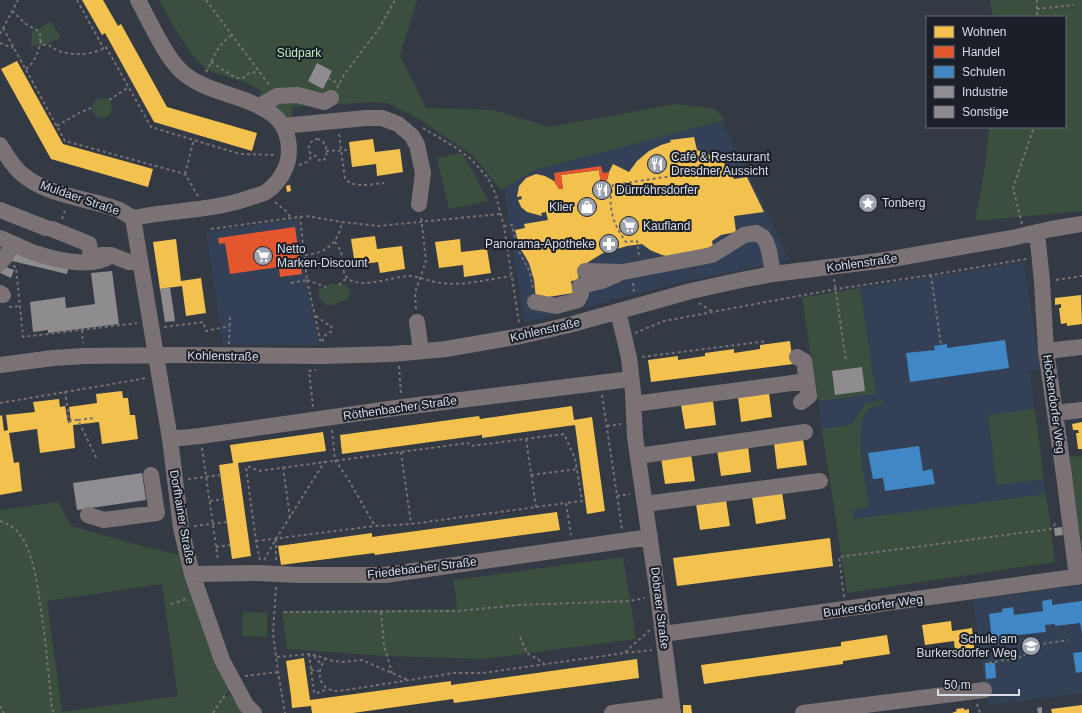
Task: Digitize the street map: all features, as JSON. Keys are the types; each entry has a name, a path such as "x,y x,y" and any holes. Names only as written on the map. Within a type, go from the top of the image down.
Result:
{"street":[{"path":"133,218 238,202 266,192 282,177 289,155 289,141 283,126 274,116 260,106 199,83 181,70 169,56 138,0"},
{"path":"260,106 277,96 298,95 324,102 331,98"},
{"path":"283,126 366,118 382,118 398,124 412,136 417,145 423,173 419,204"},
{"name":"Muldaer Straße","path":"0,145 5,154 22,174 33,182 45,188 118,209 133,218 135,262 151,325 156,355"},
{"path":"0,210 89,244 92,262"},
{"name":"Kohlenstraße","path":"0,365 53,358 84,356 322,356 398,353 472,345 569,325 696,290 773,274 886,260 1082,224"},
{"path":"31,252 46,228"},
{"path":"585,271 627,271 712,255 744,235 756,233 766,242 769,250 773,274"},
{"name":"Höckendorfer Weg","path":"1030,233 1042,282 1046,351 1079,576"},
{"path":"0,261 6,256 6,241 31,252 71,262 92,262"},
{"path":"92,262 94,256 106,254 135,262"},
{"path":"536,302 556,306 578,300 581,294 580,286 602,281 627,271"},
{"name":"Döbraer Straße","path":"618,311 629,358 634,404 635,437 673,709"},
{"path":"417,315 421,351"},
{"path":"1046,351 1082,347"},
{"name":"Dorfhainer Straße","path":"156,355 170,439 181,528 192,574 222,660 232,681 246,704 254,713"},
{"path":"797,357 804,361 809,396 801,402"},
{"name":"Röthenbacher Straße","path":"170,439 403,407 631,379"},
{"path":"634,404 807,381"},
{"path":"1055,413 1082,410"},
{"path":"638,456 805,432"},
{"path":"88,515 104,520 157,513 151,475"},
{"path":"645,504 820,481"},
{"path":"157,506 178,502"},
{"name":"Friedebacher Straße","path":"192,574 385,574 650,537"},
{"name":"Burkersdorfer Weg","path":"663,630 846,610 1079,576"},
{"path":"803,713 984,690"},
{"path":"612,713 673,709"}],"path":[{"path":"0,33 18,0"},
{"path":"77,0 104,49"},
{"path":"206,0 277,96"},
{"path":"344,75 380,27 395,0"},
{"path":"1037,0 1037,16"},
{"path":"1037,9 1074,5"},
{"path":"12,11 27,25 37,30 40,34 39,38 44,45 48,44 53,49 63,52 94,53 106,47 130,87 151,127 240,154 289,155"},
{"path":"3,28 65,141 185,174 206,208"},
{"path":"199,83 222,42 232,35"},
{"path":"26,69 34,60 41,41"},
{"path":"0,42 14,48"},
{"path":"211,62 236,78 243,78 249,73 259,72"},
{"path":"328,78 339,84"},
{"path":"109,100 130,87"},
{"path":"57,126 91,108"},
{"path":"337,121 345,179 349,183 358,186 384,182"},
{"path":"422,128 455,147 471,159 488,178 495,194 504,226 521,336"},
{"path":"1030,233 1021,219 1014,188 1034,128"},
{"path":"185,174 194,139"},
{"path":"313,140 322,140 325,144 326,150 326,158 322,161 310,152 308,148 309,144 313,140"},
{"path":"326,150 350,150"},
{"path":"639,254 637,241 626,242 613,220 610,201 613,185 672,176"},
{"path":"276,203 287,212 291,218"},
{"path":"417,315 415,293 426,261 419,204"},
{"path":"63,217 67,206"},
{"path":"211,229 306,216 378,226 500,214"},
{"path":"300,217 308,280"},
{"path":"305,255 320,253 334,242 338,236 342,222"},
{"path":"504,226 512,225 518,250 530,272 536,302"},
{"path":"334,242 341,251 342,266 348,278 354,282 361,283 409,276 451,284 511,276"},
{"path":"624,338 664,321 836,289 1018,260"},
{"path":"0,261 16,267 23,337 151,325 203,322 206,331 230,326"},
{"path":"627,271 635,306"},
{"path":"931,275 940,345"},
{"path":"1042,282 1082,276"},
{"path":"339,285 348,278"},
{"path":"291,283 308,280 326,287"},
{"path":"836,289 846,361"},
{"path":"315,315 320,320 331,325 332,327 332,331 324,336 322,345"},
{"path":"229,346 230,317"},
{"path":"629,358 767,340"},
{"path":"398,353 403,407"},
{"path":"0,403 159,376"},
{"path":"600,382 623,540"},
{"path":"65,391 68,421 94,418"},
{"path":"330,417 336,460 375,526"},
{"path":"78,420 97,459"},
{"path":"256,541 276,539 375,526 411,524 582,501 578,469 575,458 564,434 471,446 468,442 340,461 325,461 258,471 251,467 246,467 256,541 261,565 276,539 325,461"},
{"path":"200,436 220,573"},
{"path":"526,439 536,507"},
{"path":"401,452 411,524"},
{"path":"283,467 290,517"},
{"path":"531,475 578,469"},
{"path":"175,481 221,475"},
{"path":"210,501 224,500"},
{"path":"566,503 573,548"},
{"path":"0,521 9,524 18,531 32,560 47,653 52,710 56,713"},
{"path":"181,528 227,522"},
{"path":"846,610 839,557 1051,529 1055,524 1065,523 1071,525"},
{"path":"276,539 271,574 273,633 285,713"},
{"path":"216,547 230,545"},
{"path":"284,612 457,611 520,605 630,601 658,595"},
{"path":"170,604 199,596"},
{"path":"381,612 384,646 392,673"},
{"path":"624,653 652,628 663,630"},
{"path":"520,637 527,653 545,664"},
{"path":"989,662 1022,658 1034,645 1068,640"},
{"path":"326,658 321,664 319,677 326,688 332,691 454,673 483,673 624,653 665,650"},
{"path":"277,658 309,654 333,661 343,662 362,660 409,680"},
{"path":"309,654 314,693 322,692 326,688"},
{"path":"314,655 321,664"},
{"path":"311,670 319,671"},
{"path":"213,713 232,681 278,672"},
{"path":"0,706 4,713"}],"shaded area":[{"path":"721,121 748,172 789,260 687,281 524,323 502,173"},
{"path":"298,219 305,276 319,345 223,345 206,232"},
{"path":"1024,262 1040,370 1029,371 1047,501 837,527 818,401 876,393 860,288"},
{"name":"Schule am Burkersdorfer Weg","path":"1082,585 1082,693 988,705 973,600"}],"green space":[{"name":"Südpark","path":"159,0 417,0 400,55 426,108 493,110 549,127 676,104 715,109 725,120 534,170 501,190 472,155 419,119 387,103 375,102 292,107 293,120 289,120 259,97 261,91 256,87 212,72 197,60 182,40"},
{"path":"990,0 1082,0 1082,211 975,221 985,168 989,128 1066,128 1066,16 993,16"},
{"path":"51,21 61,37 44,46 31,45 32,31 37,30"},
{"path":"102,98 109,101 112,108 109,115 102,118 95,115 92,108 95,101"},
{"path":"462,153 488,201 449,209 437,158"},
{"path":"331,284 346,285 350,292 348,300 341,301 333,305 326,305 319,297 319,290"},
{"path":"860,288 876,394 818,401 802,298"},
{"path":"883,400 883,403 869,409 864,416 861,427 861,455 869,506 852,511 854,519 1046,494 1055,562 847,593 822,429 851,425 866,403"},
{"path":"1035,409 1044,479 997,485 988,415"},
{"path":"1082,456 1082,549 1070,457"},
{"path":"58,502 71,526 188,557 234,685 225,695 226,697 230,694 243,713 0,713 0,510","holes":["162,584 178,696 62,712 47,601"]},
{"path":"623,557 636,639 483,659 387,656 287,649 282,611 457,609 454,580"},
{"path":"243,612 267,613 267,637 242,636"}],"building: Wohnen":[{"path":"82,0 103,0 118,26 121,24 167,107 257,133 252,151 154,122 105,33 102,35"},
{"path":"17,61 63,144 153,169 148,187 51,159 1,69"},
{"path":"694,137 697,150 722,160 734,179 747,177 764,212 734,216 736,232 721,235 712,241 713,246 675,258 650,250 642,244 627,246 603,253 577,269 579,280 571,281 573,293 536,299 534,280 529,263 520,248 515,230 525,228 524,224 548,220 546,212 541,213 542,216 527,212 521,207 518,200 522,199 521,196 517,197 519,186 526,178 536,174 545,176 554,181 559,189 563,189 561,175 599,170 601,185 606,184 613,164 629,172 637,161 649,151 671,142 670,140"},
{"path":"373,139 375,152 400,149 403,172 377,176 376,164 352,167 349,142"},
{"path":"290,185 291,191 287,192 286,186"},
{"path":"375,236 377,249 402,246 405,269 380,273 378,262 355,265 351,239"},
{"path":"176,239 181,281 201,278 206,313 186,316 182,286 160,289 153,242"},
{"path":"460,239 461,252 487,249 491,273 464,277 463,265 439,268 435,242"},
{"path":"1081,295 1082,324 1067,326 1067,323 1061,324 1059,308 1061,308 1061,304 1055,305 1055,298"},
{"path":"790,341 793,364 651,382 648,360 678,356 678,360 705,356 705,353 734,349 734,353 760,349 760,345"},
{"path":"122,391 123,398 128,398 130,415 135,415 138,439 102,444 99,422 73,425 75,448 40,453 37,429 9,433 14,463 19,462 22,491 0,495 0,416 2,415 4,431 8,430 6,415 35,412 33,402 59,399 60,407 65,406 68,423 71,422 69,407 97,403 96,394"},
{"path":"769,393 772,417 741,422 738,397"},
{"path":"713,401 716,425 685,429 681,405"},
{"path":"572,406 574,420 592,417 605,511 587,514 575,425 482,438 482,435 342,454 340,435 479,416 480,419"},
{"path":"1082,422 1082,449 1078,449 1076,433 1079,433 1078,430 1073,430 1072,424"},
{"path":"323,432 326,451 238,463 251,556 232,559 219,465 233,463 230,445"},
{"path":"803,439 807,465 777,469 774,443"},
{"path":"748,446 751,472 721,476 717,450"},
{"path":"691,454 695,481 665,484 661,458"},
{"path":"782,492 786,519 756,524 752,497"},
{"path":"726,500 730,526 700,530 696,504"},
{"path":"557,512 560,530 375,555 374,553 281,565 278,546 372,533 372,537"},
{"path":"830,538 833,566 677,586 673,558"},
{"path":"951,621 952,631 972,628 974,648 955,650 954,641 925,645 922,625"},
{"path":"887,635 890,654 843,661 843,664 704,684 701,665 841,646 841,642"},
{"path":"304,658 310,700 451,681 451,685 637,659 639,678 454,703 453,699 353,713 312,713 311,706 292,708 286,661"},
{"path":"683,705 691,705 692,713 683,713"},
{"path":"1082,705 1082,713 1052,713 1051,709"},
{"path":"964,708 964,710 969,709 969,713 952,713 957,711 956,709"}],"building: Handel":[{"path":"601,166 603,173 609,172 606,184 601,185 599,170 561,175 563,189 559,189 554,181 554,173"},
{"name":"Netto Marken-Discount","path":"295,227 302,274 280,277 279,267 230,274 225,243 219,244 218,238"}],"building: Schulen":[{"path":"1005,340 1009,368 910,382 906,353 935,350 934,346 947,344 947,348"},
{"path":"919,446 923,471 932,469 935,484 885,491 883,478 873,479 868,453"},
{"path":"1052,599 1052,605 1082,601 1082,633 1080,623 1055,626 1055,624 1045,625 1046,632 1018,635 1018,640 998,643 997,641 992,641 989,614 1002,612 1002,609 1013,607 1014,615 1043,611 1042,601"},
{"path":"1082,652 1082,672 1076,673 1073,653"},
{"path":"985,663 995,663 996,678 986,679"}],"building: Industrie":[{"path":"142,473 146,500 77,510 73,483"},
{"path":"1042,707 1042,713 1038,713 1037,708"}],"building: Sonstige":[{"path":"317,63 332,71 323,89 308,81"},
{"path":"14,252 69,265 67,274 12,261"},
{"path":"3,266 14,270 11,278 0,273"},
{"path":"112,271 119,324 48,333 48,330 33,332 30,302 65,297 66,308 95,304 91,273"},
{"path":"170,287 175,321 165,322 160,289"},
{"path":"862,367 865,391 835,395 832,371"},
{"path":"1062,527 1063,535 1055,536 1054,528"}],"place":[{"name":"Café & Restaurant Dresdner Aussicht","path":"657,164"},
{"name":"Dürrröhrsdorfer","path":"602,190"},
{"name":"Tonberg","path":"868,203"},
{"name":"Klier","path":"587,207"},
{"name":"Kaufland","path":"629,226"},
{"name":"Panorama-Apotheke","path":"609,244"},
{"name":"Netto Marken-Discount","path":"263,256"},
{"name":"Schule am Burkersdorfer Weg","path":"1031,646"}]}
